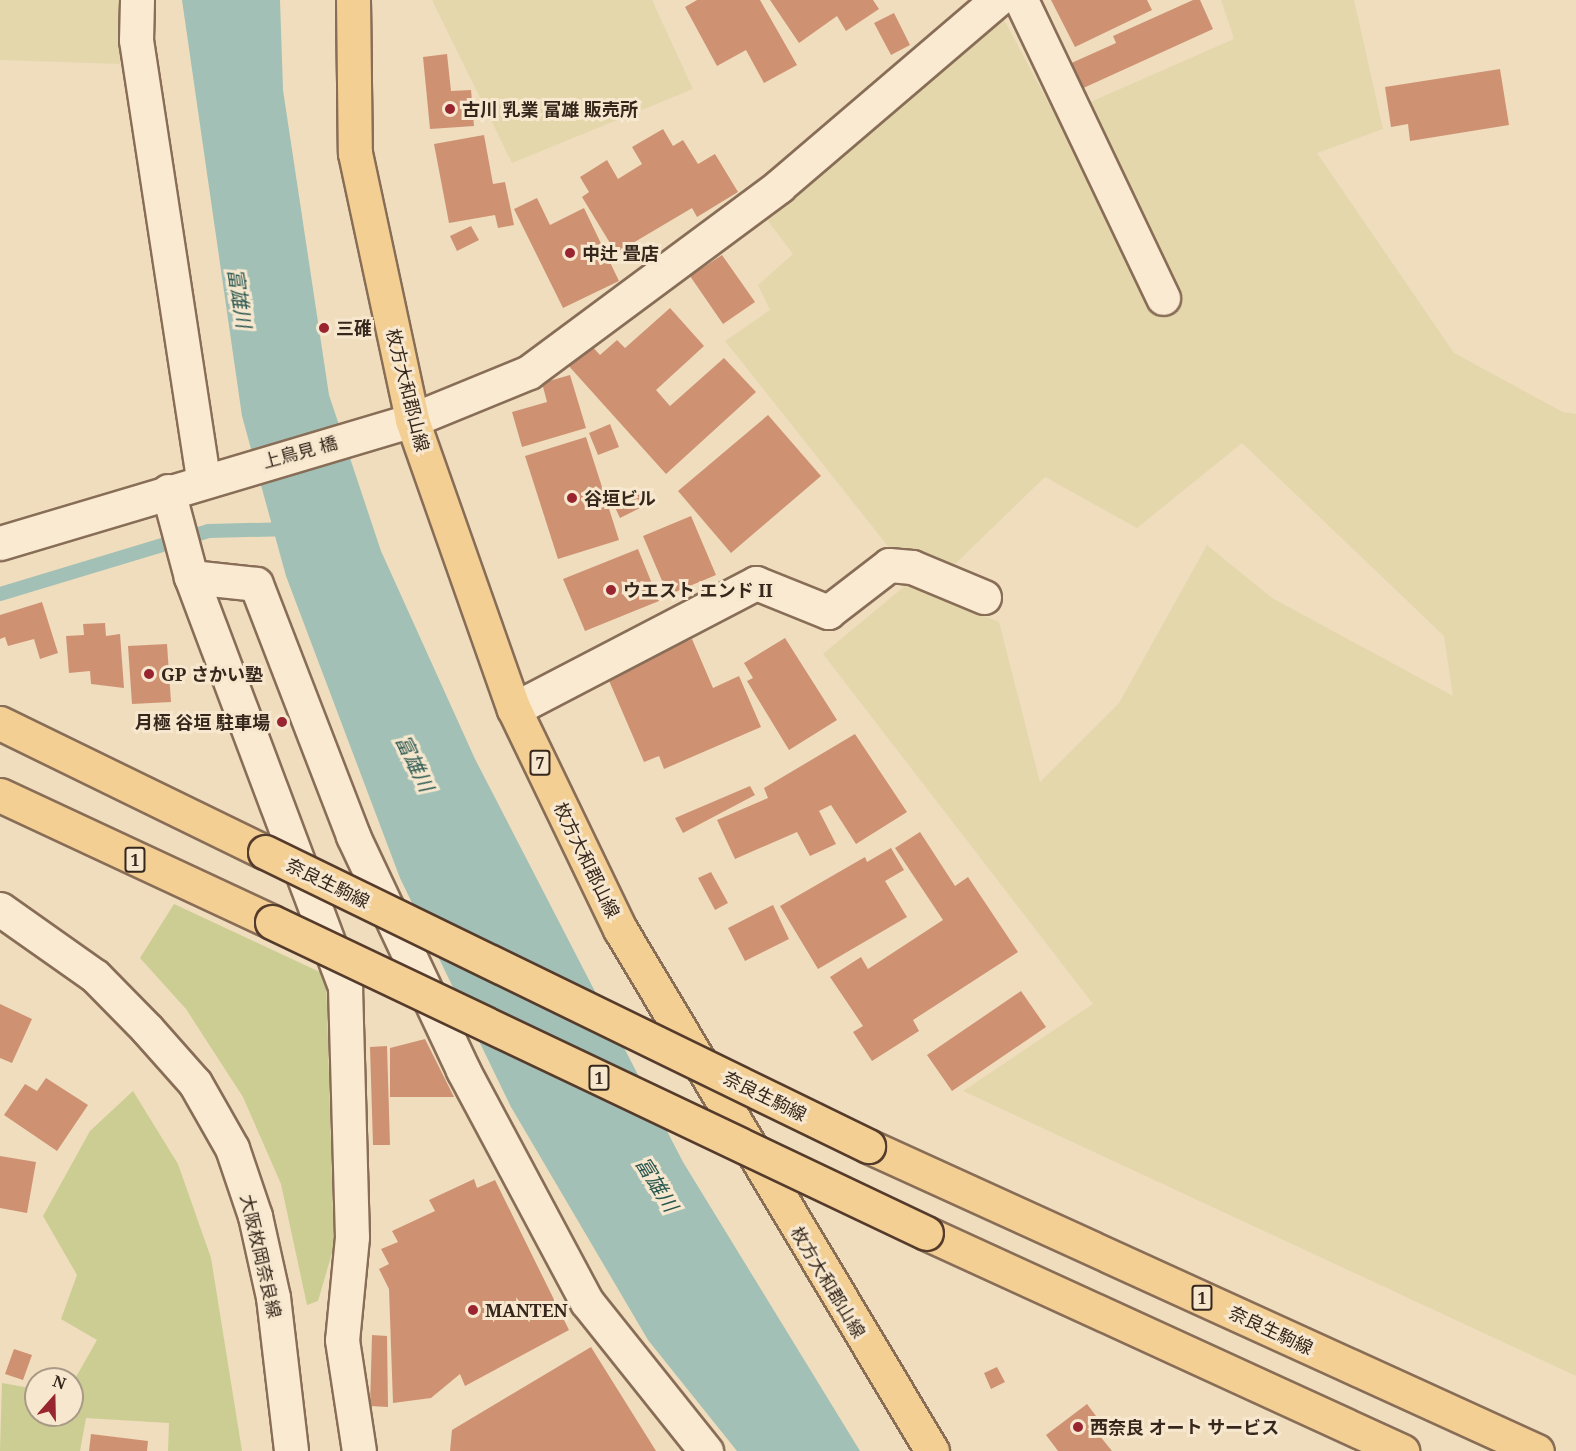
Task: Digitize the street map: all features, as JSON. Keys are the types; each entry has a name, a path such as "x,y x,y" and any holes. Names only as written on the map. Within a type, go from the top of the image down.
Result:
{"main road":[{"name":"枚方大和郡山線","path":"353,0 355,153 412,420 514,709 620,929 932,1451"},
{"name":"奈良生駒線","path":"0,723 867,1146 1537,1451"},
{"name":"1","path":"0,795 927,1233 1402,1451"}],"street":[{"path":"137,0 136,40 204,480"},
{"name":"上鳥見 橋","path":"0,543 204,480 412,420 529,372 779,186 997,0"},
{"path":"1021,0 1163,298"},
{"path":"168,491 191,577 345,987 352,1237 342,1340 359,1451"},
{"path":"514,709 756,583 828,612 889,565 912,567 984,597"},
{"path":"191,577 256,584 353,836 463,1070 587,1302 706,1451"},
{"name":"大阪枚岡奈良線","path":"0,909 95,976 140,1022 195,1083 232,1148 255,1215 273,1297 291,1451"}],"shaded area":[{"path":"0,0 120,0 120,64 0,60"},
{"path":"432,0 652,0 693,89 512,163"},
{"path":"1221,0 1354,0 1383,129 1317,153 1454,353 1563,412 1576,414 1576,1376 963,1091 1093,1004 823,654 906,585 999,622 1040,782 1119,703 1207,545 1272,598 1453,696 1444,636 1242,443 1137,528 1045,477 955,564 891,550 725,341 770,310 758,285 793,254 761,212 1001,14 1056,117 1234,39"}],"green space":[{"path":"174,904 326,975 334,1246 318,1301 307,1305 281,1184 243,1097 186,1009 140,958"},
{"path":"133,1091 178,1164 211,1258 242,1451 168,1451 169,1423 86,1418 80,1451 0,1451 2,1383 24,1387 24,1427 84,1427 84,1367 82,1367 97,1340 61,1319 77,1275 43,1216 90,1131"}],"water":[{"name":"富雄川","path":"182,0 280,0 283,90 329,395 381,551 475,759 683,1162 860,1451 737,1451 648,1340 511,1107 400,878 286,576 242,416"}],"building":[{"path":"697,0 760,0 797,65 764,83 746,50 717,66 685,7"},
{"path":"770,0 873,0 879,9 846,31 837,16 799,43"},
{"path":"1051,0 1147,0 1152,10 1075,47"},
{"path":"1193,0 1200,0 1213,29 1079,90 1067,65 1116,43 1113,36"},
{"path":"894,13 910,45 891,55 874,23"},
{"name":"古川 乳業 富雄 販売所","path":"447,54 451,91 471,90 474,126 430,129 423,57"},
{"path":"1500,69 1509,125 1410,141 1408,124 1391,127 1385,87"},
{"path":"663,129 673,146 683,140 698,164 715,154 738,192 697,217 692,208 616,253 582,197 589,192 580,177 607,160 618,179 642,164 632,147"},
{"path":"484,135 493,184 505,182 514,225 498,228 495,215 449,223 434,144"},
{"name":"中辻 畳店","path":"537,198 550,225 584,208 619,281 563,308 514,209"},
{"path":"471,226 479,240 457,251 450,236"},
{"path":"722,255 755,302 723,324 690,276"},
{"path":"670,308 704,346 656,390 670,406 724,358 756,392 666,474 567,364 590,344 600,355 617,340 625,348"},
{"path":"570,375 586,428 522,447 512,412 547,402 542,383"},
{"path":"768,415 821,476 731,553 678,491"},
{"path":"610,424 619,447 598,455 589,433"},
{"name":"谷垣ビル","path":"586,437 619,540 558,559 525,456"},
{"path":"642,488 650,503 620,518 613,503"},
{"path":"691,516 716,575 668,595 643,536"},
{"name":"ウエスト エンド II","path":"638,549 659,601 585,631 563,579"},
{"path":"42,602 58,653 40,659 34,639 8,646 5,637 0,639 0,615"},
{"path":"105,623 106,636 120,634 124,688 91,684 90,671 69,673 66,636 84,635 83,624"},
{"path":"785,638 837,720 789,750 747,681 753,678 744,663"},
{"path":"692,639 713,688 739,676 761,727 664,769 659,756 644,762 607,676"},
{"name":"GP さかい塾","path":"167,644 171,702 132,704 128,646"},
{"path":"855,734 907,812 856,844 831,805 819,811 836,844 810,856 797,832 735,859 717,820 768,798 764,788"},
{"path":"750,786 755,795 683,833 675,818"},
{"path":"920,832 955,886 968,877 1018,952 913,1020 919,1031 872,1061 853,1032 863,1026 830,977 861,957 868,969 943,920 895,848"},
{"path":"891,848 904,870 885,881 907,917 818,969 780,906 865,857 867,862"},
{"path":"711,872 728,903 715,910 698,878"},
{"path":"773,905 789,939 745,961 728,928"},
{"path":"1021,991 1046,1027 952,1091 927,1055"},
{"path":"0,1004 32,1019 12,1063 0,1058"},
{"path":"425,1039 454,1097 390,1097 390,1048"},
{"path":"387,1046 390,1145 373,1145 370,1047"},
{"path":"46,1078 88,1105 57,1151 4,1115 25,1084 37,1091"},
{"path":"0,1156 36,1162 27,1213 0,1208"},
{"name":"MANTEN","path":"474,1179 477,1188 495,1180 569,1330 465,1386 460,1374 431,1398 393,1403 389,1289 379,1269 389,1264 381,1249 398,1242 392,1231 435,1211 429,1200"},
{"path":"372,1335 387,1336 388,1407 370,1406"},
{"path":"591,1347 656,1451 450,1451 452,1430"},
{"path":"14,1349 32,1355 28,1367 24,1367 23,1380 5,1374"},
{"path":"997,1367 1005,1382 991,1389 984,1373"},
{"name":"西奈良 オート サービス","path":"1087,1404 1102,1424 1095,1430 1112,1451 1058,1451 1046,1435"},
{"path":"91,1434 148,1441 147,1451 89,1451"}],"waterway":[{"path":"0,594 209,531 292,529"}],"place":[{"name":"古川 乳業 富雄 販売所","path":"450,109"},
{"name":"中辻 畳店","path":"570,253"},
{"name":"三碓","path":"324,328"},
{"name":"谷垣ビル","path":"572,498"},
{"name":"ウエスト エンド II","path":"611,590"},
{"name":"GP さかい塾","path":"149,674"},
{"name":"月極 谷垣 駐車場","path":"282,722"},
{"name":"MANTEN","path":"473,1310"},
{"name":"西奈良 オート サービス","path":"1078,1427"}]}
